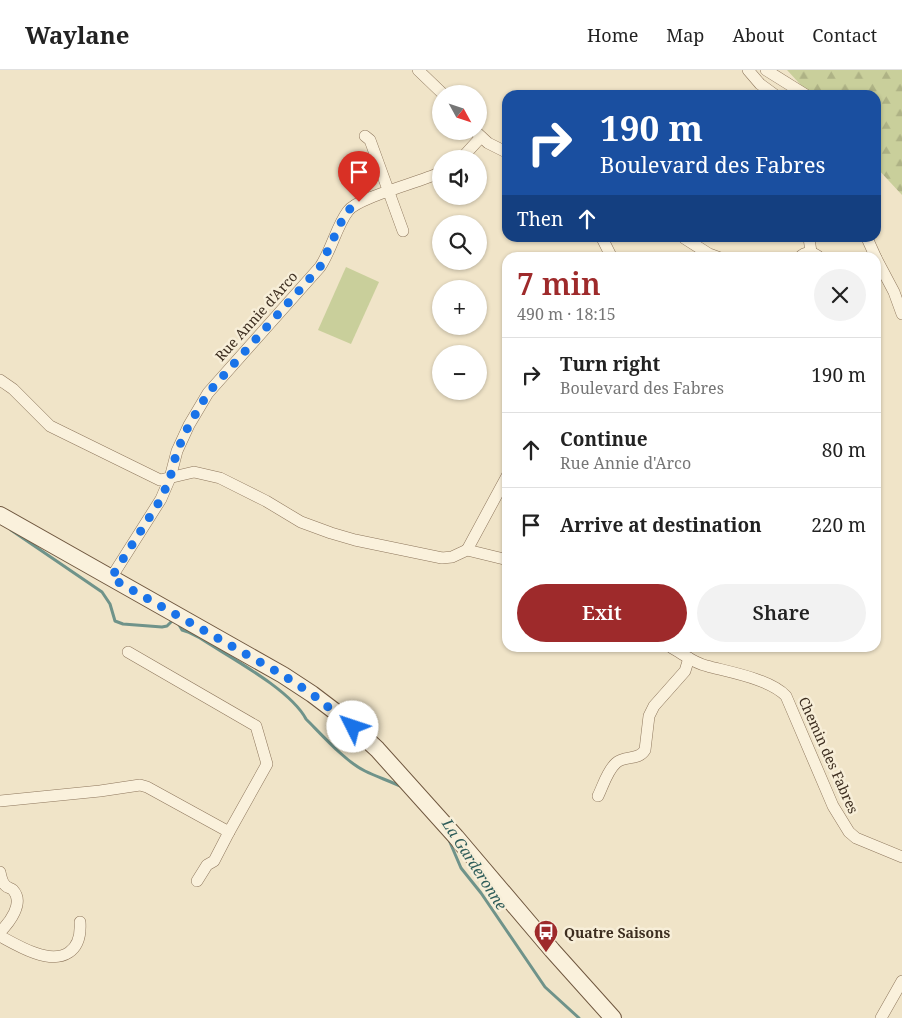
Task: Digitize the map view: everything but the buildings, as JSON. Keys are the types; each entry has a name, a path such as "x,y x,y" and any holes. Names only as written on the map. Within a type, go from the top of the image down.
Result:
{"main road":[{"path":"0,515 283,675 341,716 377,749 399,773 612,1018"}],"street":[{"path":"418,70 433,85"},
{"path":"748,70 768,90"},
{"path":"766,70 790,90"},
{"path":"365,136 370,140 403,231"},
{"path":"485,140 502,151"},
{"name":"Rue Annie d'Arco","path":"111,578 161,499 170,478 177,451 189,425 208,393 320,267 346,212 359,202 432,175"},
{"path":"690,242 706,252"},
{"path":"881,277 894,292 902,314"},
{"path":"0,380 13,389 50,426 160,480 194,472 220,478 266,501 301,522 356,540 442,558 452,557 467,550 502,485"},
{"path":"467,550 502,559"},
{"path":"128,652 256,726 268,764 214,860 207,865 197,881"},
{"name":"Chemin des Fabres","path":"679,652 705,666 725,670 779,688 786,696 833,806 849,832 856,838 902,857"},
{"path":"598,796 610,769 617,762 638,757 645,750 649,716 654,706 685,670 689,658"},
{"path":"0,800 80,794 140,786 147,787 229,832"},
{"path":"0,872 1,879 6,886 13,890 16,898 16,908 10,922 0,932"},
{"path":"0,936 34,953 52,957 62,956 71,952 78,944 81,935 80,922"},
{"path":"881,1018 902,981"}],"green space":[{"path":"787,70 902,70 902,195 881,172 881,90 805,90"},
{"path":"346,267 379,282 351,344 318,330"}],"waterway":[{"name":"La Garderonne","path":"11,530 102,592 110,604 115,621 123,624 162,627 167,626 173,620"},
{"name":"La Garderonne","path":"178,623 182,630 200,638 258,674 287,696 334,748 358,767 402,787"},
{"name":"La Garderonne","path":"449,840 461,868 481,893 545,987 579,1018"}],"place":[{"name":"Quatre Saisons","path":"546,953"}],"route":[{"path":"353,727 312,694 283,675 111,578 161,499 170,478 177,451 189,425 208,393 320,267 326,258 346,212 359,202"}]}
